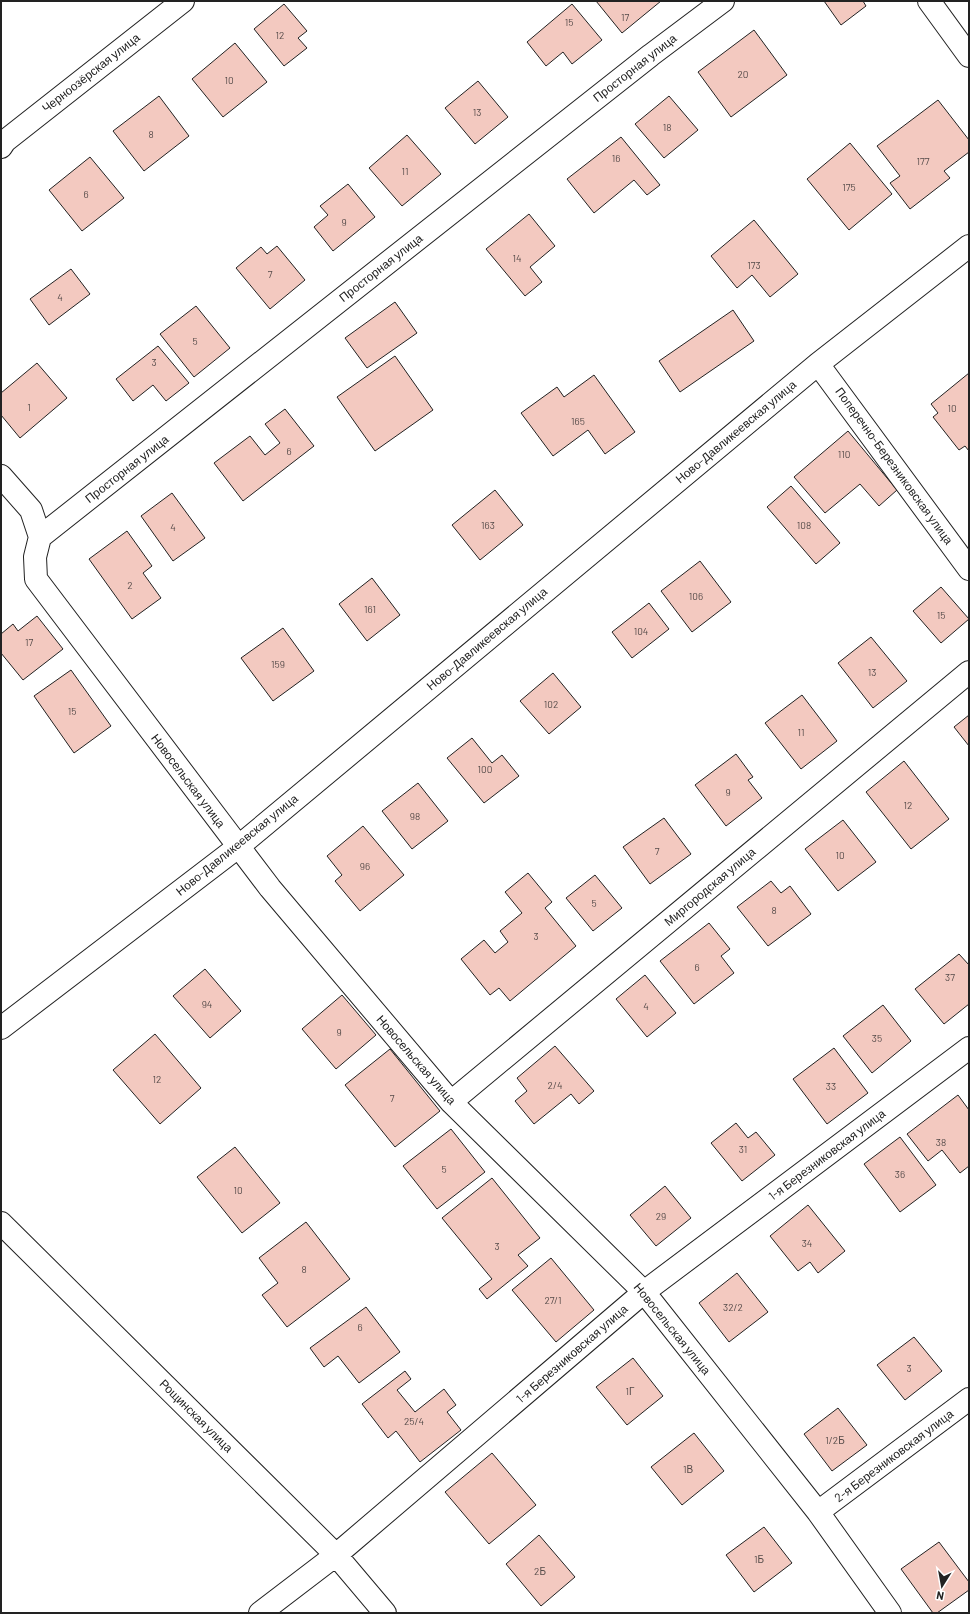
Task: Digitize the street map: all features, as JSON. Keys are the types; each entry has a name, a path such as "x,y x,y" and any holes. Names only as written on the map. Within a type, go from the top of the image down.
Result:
{"street":[{"name":"Черноозёрская улица","path":"1,147 5,141 183,1"},
{"name":"Просторная улица","path":"40,537 651,54 722,1"},
{"path":"930,1 969,56"},
{"name":"Ново-Давликеевская улица","path":"1,1028 238,847 818,364 969,246"},
{"name":"Поперечно-Березниковская улица","path":"818,364 969,569"},
{"path":"1,476 31,510 40,537"},
{"name":"Новосельская улица","path":"40,537 35,557 36,579 274,894 451,1102 644,1292 818,1512 890,1613"},
{"name":"Миргородская улица","path":"451,1102 969,672"},
{"name":"1-я Березниковская улица","path":"260,1613 336,1555 644,1292 969,1048"},
{"name":"Рощинская улица","path":"1,1223 336,1555 385,1613"},
{"name":"2-я Березниковская улица","path":"818,1512 969,1399"}],"building":[{"path":"596,1 661,1 622,33"},
{"path":"824,1 863,1 866,6 841,25"},
{"path":"284,4 307,31 298,38 307,48 284,66 254,29"},
{"path":"572,4 602,40 572,64 563,52 546,66 527,42"},
{"path":"754,30 787,75 731,117 698,72"},
{"path":"235,43 267,82 223,117 192,79"},
{"path":"478,81 508,117 475,144 445,108"},
{"path":"159,96 189,136 144,171 113,131"},
{"path":"669,96 698,130 664,158 635,124"},
{"path":"938,100 969,140 969,152 944,171 950,178 910,209 890,183 900,176 877,146"},
{"path":"407,135 441,174 402,206 369,168"},
{"path":"621,137 660,185 647,195 634,180 594,213 567,179"},
{"path":"850,143 892,194 849,230 807,179"},
{"path":"90,157 124,198 82,231 49,190"},
{"path":"348,184 375,217 333,251 314,227 328,215 320,206"},
{"path":"529,214 555,246 530,267 542,282 525,296 486,249"},
{"path":"754,220 798,274 770,297 752,275 737,288 711,256"},
{"path":"277,246 305,280 270,309 236,268 261,247 267,254"},
{"path":"71,269 90,294 49,325 30,299"},
{"path":"395,302 417,333 367,368 345,338"},
{"path":"196,306 230,348 194,377 160,334"},
{"path":"733,310 754,341 680,392 659,361"},
{"path":"158,346 189,383 166,401 153,385 133,401 116,379"},
{"path":"395,356 433,410 375,451 337,397"},
{"path":"37,363 67,398 20,438 1,415 1,393"},
{"path":"969,373 969,451 965,446 959,450 933,417 938,413 931,404"},
{"path":"594,375 635,432 605,454 588,430 553,456 521,413 557,387 564,397"},
{"path":"285,409 314,446 243,501 214,463 250,436 265,455 280,443 265,424"},
{"path":"848,431 897,490 879,506 860,484 825,513 794,477"},
{"path":"791,486 840,543 816,564 767,507"},
{"path":"495,490 523,525 480,560 452,525"},
{"path":"172,493 205,538 173,561 141,516"},
{"path":"127,531 152,566 143,573 161,598 132,619 89,559"},
{"path":"700,561 731,602 692,632 661,591"},
{"path":"372,578 400,615 367,641 339,604"},
{"path":"941,587 969,619 941,643 913,611"},
{"path":"649,603 669,629 632,658 612,632"},
{"path":"37,616 63,649 23,680 1,653 1,634 13,624 18,631"},
{"path":"283,628 314,671 273,701 241,658"},
{"path":"871,637 907,681 873,708 838,663"},
{"path":"71,670 111,726 74,753 34,696"},
{"path":"553,673 581,707 549,734 520,701"},
{"path":"802,695 837,741 801,769 765,723"},
{"path":"969,715 969,746 954,727"},
{"path":"472,738 492,763 502,755 519,776 484,803 447,758"},
{"path":"736,754 753,777 748,780 762,798 726,826 695,785"},
{"path":"904,761 949,819 911,849 866,792"},
{"path":"418,783 448,821 412,849 382,811"},
{"path":"664,818 691,854 650,884 623,847"},
{"path":"843,820 876,862 838,891 805,849"},
{"path":"363,826 404,875 360,911 335,881 342,875 327,856"},
{"path":"528,873 552,902 545,908 576,946 510,1001 499,988 490,995 461,959 484,940 495,953 508,942 500,931 522,913 505,892"},
{"path":"595,875 622,908 593,931 566,898"},
{"path":"771,881 781,893 790,886 811,914 768,946 737,907"},
{"path":"709,923 730,949 721,956 734,973 694,1004 660,961"},
{"path":"959,954 969,965 969,1004 944,1024 915,989"},
{"path":"205,969 241,1011 210,1038 173,996"},
{"path":"645,975 676,1013 647,1037 616,999"},
{"path":"342,995 376,1035 336,1069 302,1029"},
{"path":"883,1005 911,1041 872,1073 843,1036"},
{"path":"155,1034 201,1088 160,1124 113,1070"},
{"path":"555,1046 594,1091 579,1104 571,1094 534,1124 515,1101 527,1091 517,1078"},
{"path":"834,1048 868,1093 827,1124 793,1079"},
{"path":"390,1049 440,1111 395,1147 345,1085"},
{"path":"958,1095 969,1110 969,1166 960,1173 942,1150 928,1161 907,1134"},
{"path":"736,1123 748,1138 756,1132 775,1155 742,1181 711,1143"},
{"path":"451,1129 485,1172 437,1209 403,1166"},
{"path":"900,1137 936,1185 900,1212 864,1164"},
{"path":"235,1147 280,1203 242,1233 197,1177"},
{"path":"492,1178 540,1238 518,1255 528,1266 487,1299 479,1289 492,1279 442,1218"},
{"path":"665,1186 691,1218 656,1246 630,1215"},
{"path":"808,1205 845,1251 818,1273 810,1262 798,1271 770,1236"},
{"path":"306,1222 350,1279 287,1327 262,1295 278,1283 259,1258"},
{"path":"551,1258 594,1310 556,1342 512,1290"},
{"path":"737,1273 768,1312 729,1342 699,1303"},
{"path":"366,1307 400,1352 359,1383 338,1356 324,1367 310,1348"},
{"path":"914,1337 942,1371 905,1400 877,1365"},
{"path":"633,1358 663,1396 627,1425 596,1387"},
{"path":"405,1371 411,1379 397,1390 415,1412 444,1389 456,1405 447,1412 461,1430 420,1462 396,1431 388,1438 362,1404"},
{"path":"838,1408 867,1445 832,1471 804,1434"},
{"path":"694,1433 724,1471 682,1505 651,1467"},
{"path":"492,1453 536,1505 489,1544 445,1492"},
{"path":"764,1527 792,1563 754,1592 726,1555"},
{"path":"539,1535 575,1577 541,1606 506,1564"},
{"path":"939,1542 969,1582 969,1590 937,1613 933,1613 901,1569"}]}
